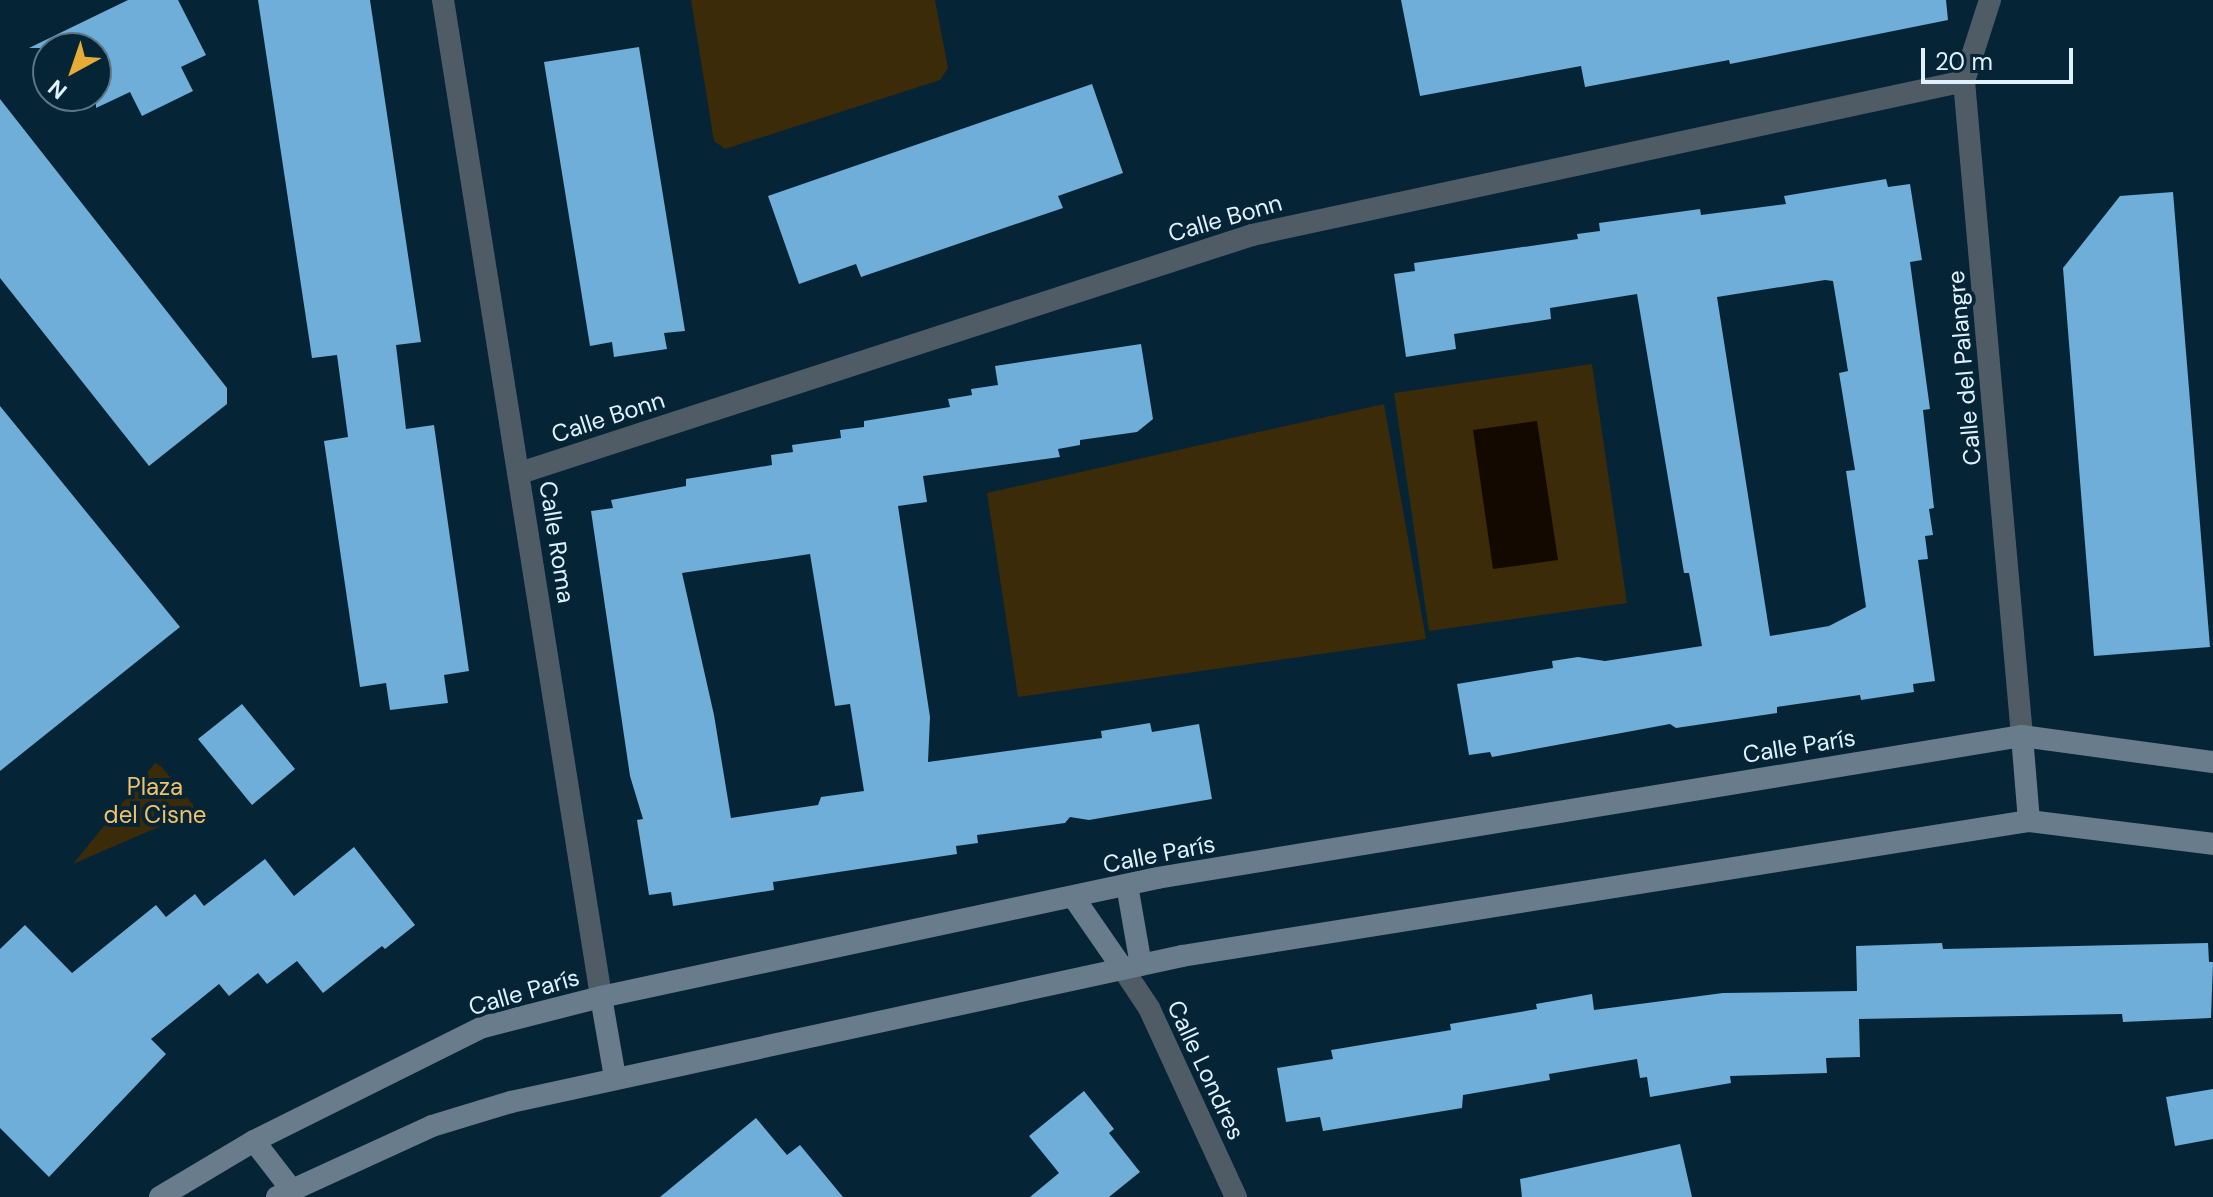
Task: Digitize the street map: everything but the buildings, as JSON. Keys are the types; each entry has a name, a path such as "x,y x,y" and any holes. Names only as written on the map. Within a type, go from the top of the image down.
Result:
{"main road":[{"name":"Calle París","path":"160,1197 254,1141 483,1027 601,997 1127,885 2022,736 2213,762"},
{"path":"2022,736 2029,821"},
{"path":"254,1141 288,1194 432,1126 615,1077 1132,967 2029,821 2213,844"},
{"path":"1127,885 1132,967"},
{"path":"1074,898 1132,967"},
{"path":"601,997 615,1077"}],"street":[{"name":"Calle Roma","path":"443,0 601,997"},
{"name":"Calle del Palangre","path":"1990,0 1964,81 2022,736"},
{"name":"Calle Bonn","path":"520,473 1252,235 1964,81"},
{"name":"Calle Londres","path":"1132,967 1236,1197"}],"green space":[{"path":"691,0 935,0 948,68 940,80 725,149 714,141"},
{"path":"1592,364 1627,603 1429,631 1394,393"},
{"path":"1384,404 1426,639 1018,697 987,493"},
{"name":"Plaza del Cisne","path":"155,763 161,766 193,805 193,812 73,864"}],"shaded area":[{"path":"1537,421 1558,560 1493,569 1473,430"}]}
